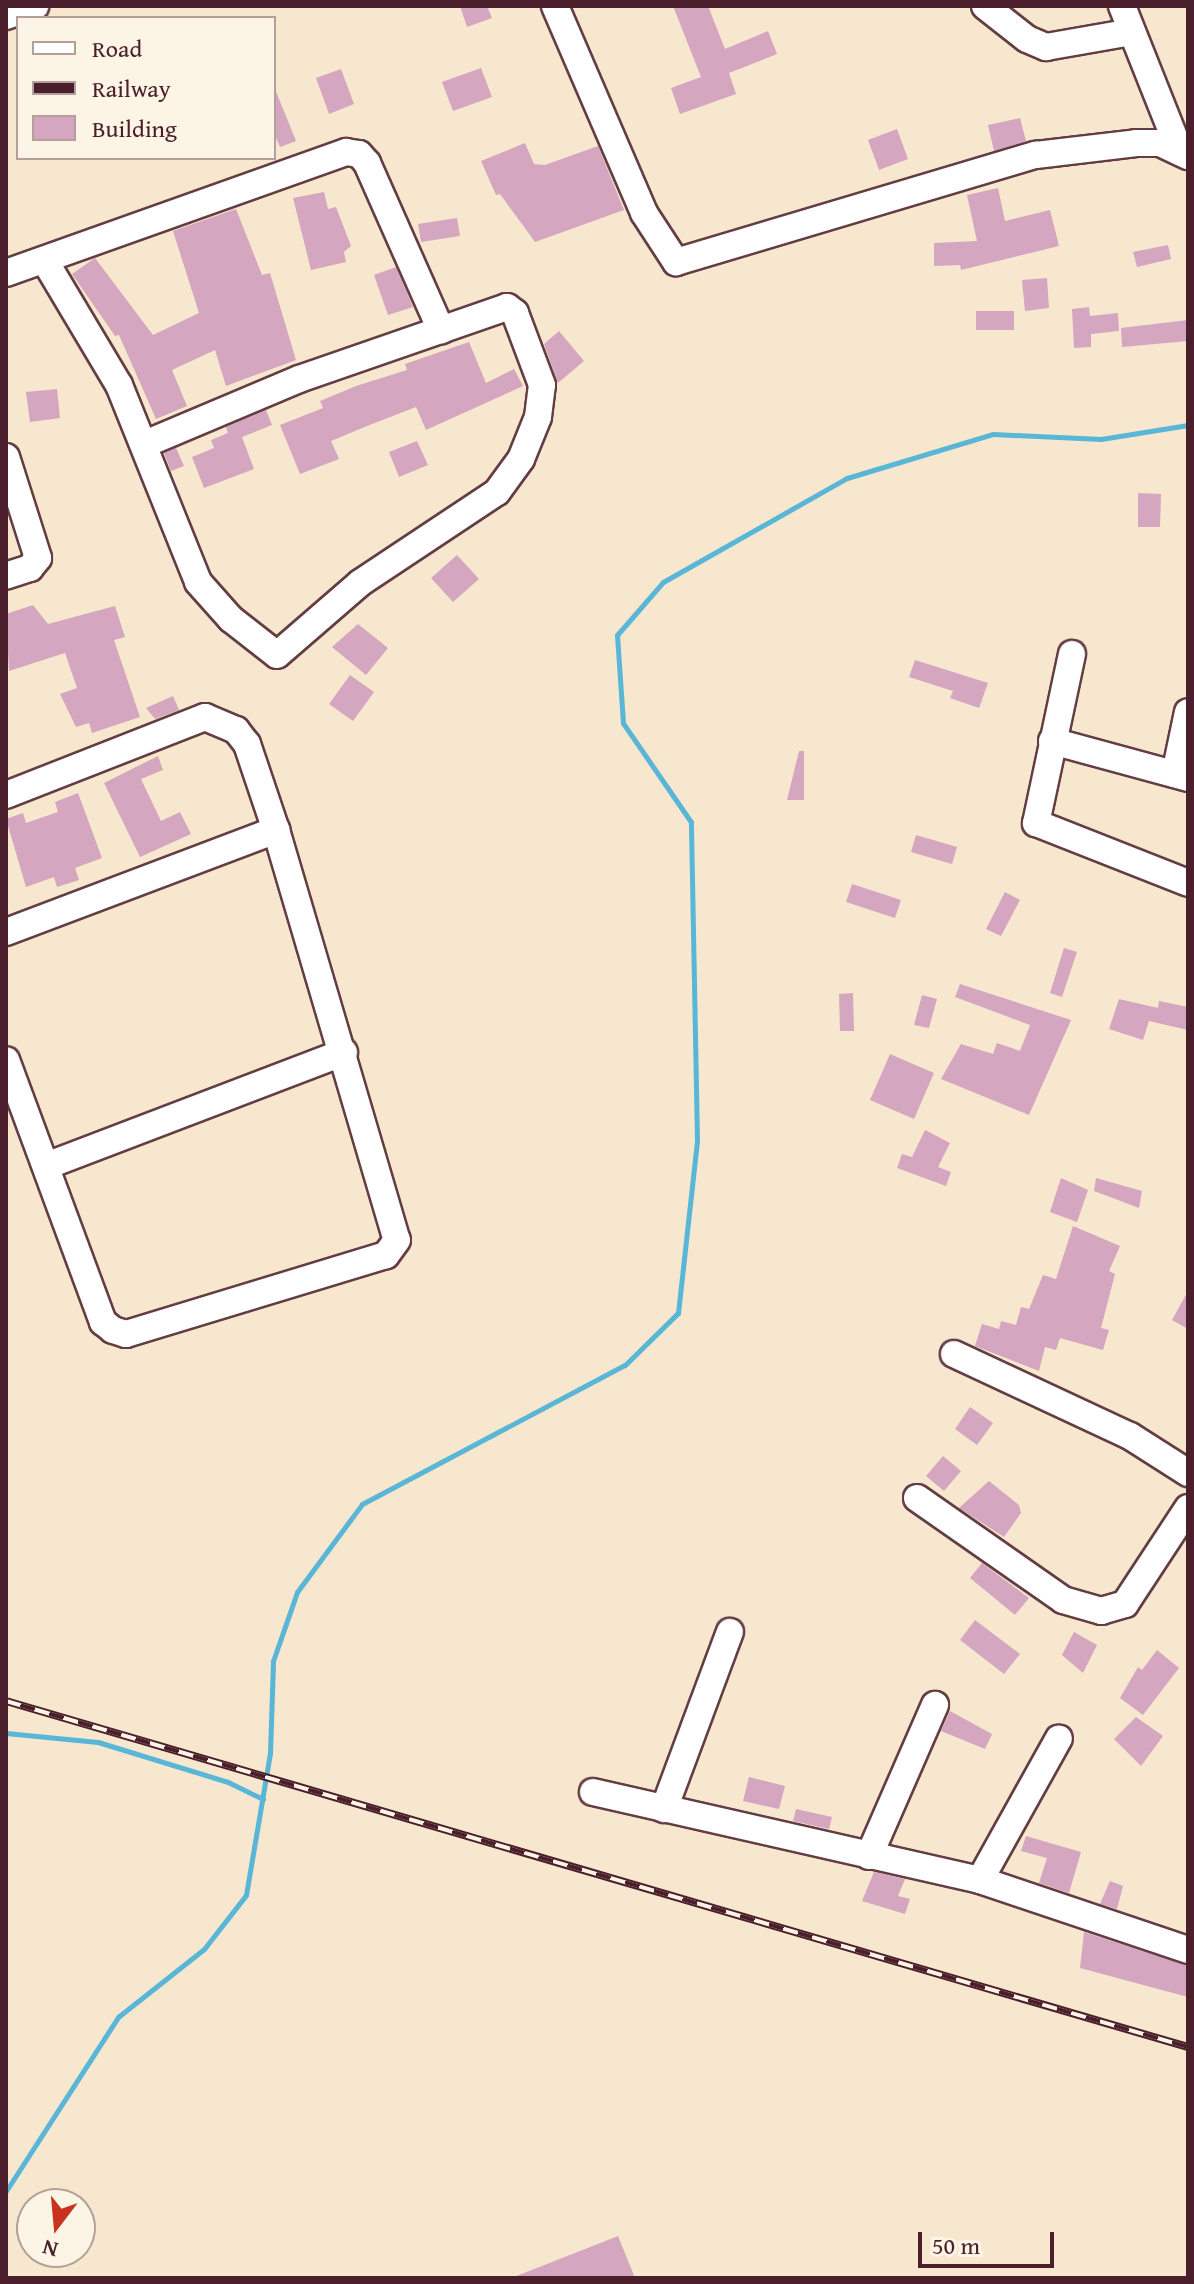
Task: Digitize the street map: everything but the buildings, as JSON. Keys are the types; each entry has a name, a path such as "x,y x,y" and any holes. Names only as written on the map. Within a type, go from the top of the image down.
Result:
{"street":[{"path":"6,16 35,6"},
{"path":"555,6 644,213 676,262 1036,155 1136,143 1160,143 1184,154"},
{"path":"985,6 1027,39 1046,47 1132,32"},
{"path":"1122,6 1184,154"},
{"path":"6,273 346,152 359,154 441,330"},
{"path":"45,261 85,323 145,444 198,582 270,654 284,654 360,583 497,492 521,459 538,417 542,385 515,313 507,307 299,379 145,444"},
{"path":"6,457 38,558 30,568 6,576"},
{"path":"1072,654 1036,823 1188,883"},
{"path":"1052,741 1182,776 1188,712"},
{"path":"6,795 205,717 236,730 247,744 276,830 397,1240 386,1255 126,1334 103,1322 6,1060"},
{"path":"6,932 276,830"},
{"path":"46,1166 344,1052"},
{"path":"954,1354 1130,1436 1188,1473"},
{"path":"917,1498 1063,1600 1101,1611 1125,1604 1188,1508"},
{"path":"664,1809 730,1632"},
{"path":"869,1856 935,1705"},
{"path":"980,1880 1059,1738"},
{"path":"593,1792 980,1880 1188,1950"}],"waterway":[{"path":"6,2191 118,2017 204,1949 246,1895 270,1753 273,1661 297,1592 362,1504 625,1365 678,1313 697,1140 691,822 623,723 617,635 663,582 847,478 993,434 1101,439 1188,425"},
{"path":"6,1733 98,1742 228,1782 263,1799"}],"railway":[{"path":"6,1701 1188,2047"}]}
